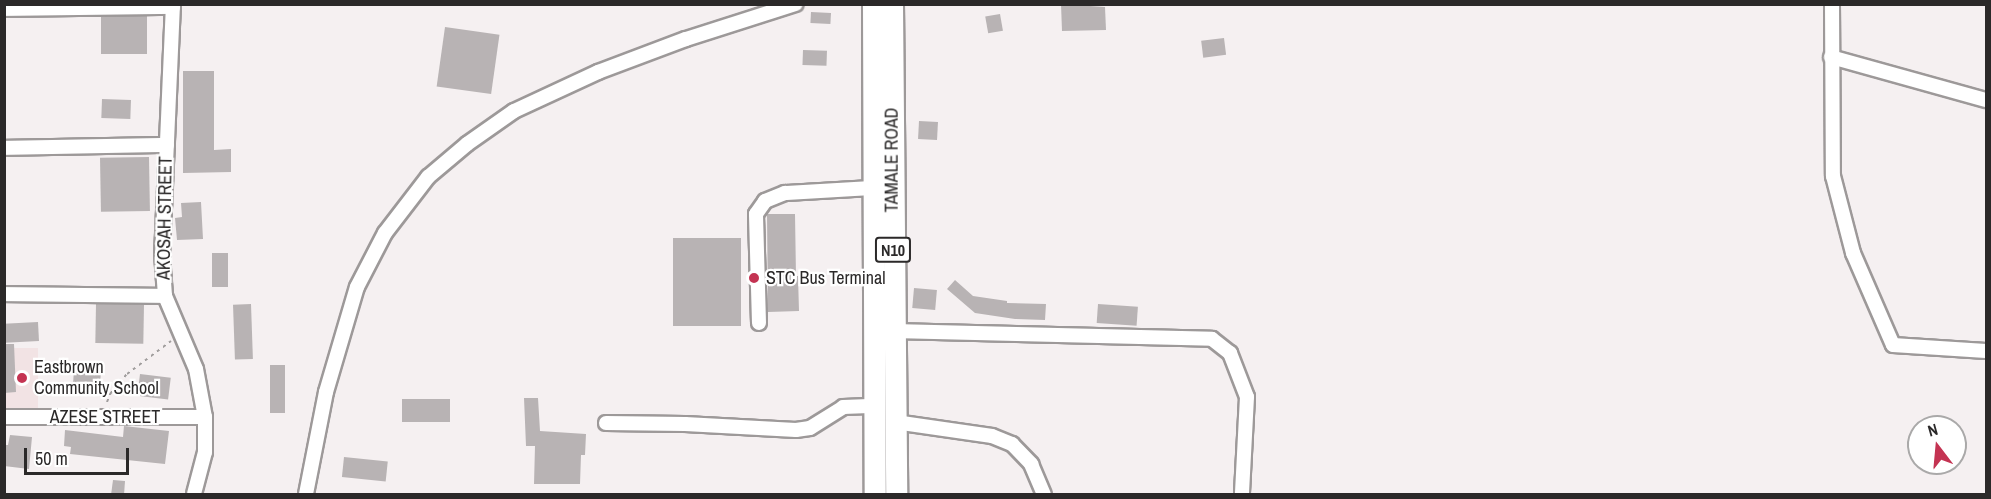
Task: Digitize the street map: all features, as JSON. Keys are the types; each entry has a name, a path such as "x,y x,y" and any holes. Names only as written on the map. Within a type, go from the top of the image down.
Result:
{"highway":[{"name":"TAMALE ROAD","path":"873,4 880,202 893,331 896,495"},
{"name":"TAMALE ROAD","path":"875,495 880,202 892,4"}],"street":[{"path":"306,495 326,392 357,287 385,233 428,177 467,144 524,106 598,72 686,39 796,4"},
{"path":"1832,4 1833,176 1853,254 1893,345 1986,351"},
{"path":"4,9 173,6"},
{"name":"AKOSAH STREET","path":"173,6 162,253 165,296 196,369 205,417 205,452 194,495"},
{"path":"1831,57 1986,100"},
{"path":"4,148 167,145"},
{"path":"759,323 756,214 765,201 785,193 880,202"},
{"path":"4,294 165,296"},
{"path":"893,331 1212,339 1230,353 1247,397 1242,495"},
{"path":"606,423 685,424 796,430 810,428 843,407 876,406"},
{"name":"AZESE STREET","path":"4,417 205,417"},
{"path":"896,422 992,436 1012,444 1031,464 1044,495"}],"path":[{"path":"102,417 110,394 127,374 181,334"}],"shaded area":[{"name":"Eastbrown Community School","path":"4,348 38,348 38,408 4,408"}],"building":[{"path":"1061,4 1105,7 1106,30 1062,31"},
{"path":"811,12 831,13 830,24 810,23"},
{"path":"1000,14 1003,31 988,33 985,17"},
{"path":"101,16 147,16 147,54 101,54"},
{"path":"445,27 499,35 491,94 437,86"},
{"path":"1224,38 1226,55 1203,58 1201,41"},
{"path":"803,50 827,51 826,66 802,65"},
{"path":"183,71 214,71 214,150 231,149 231,172 183,173"},
{"path":"102,99 131,100 130,119 101,118"},
{"path":"919,121 938,122 937,140 918,139"},
{"path":"149,157 150,211 101,212 100,158"},
{"path":"201,202 203,239 177,240 175,218 182,217 181,203"},
{"path":"767,214 795,214 799,311 768,312"},
{"path":"673,238 741,238 741,326 673,326"},
{"path":"212,253 228,253 228,287 212,287"},
{"path":"955,280 973,296 1007,301 1007,303 1046,304 1045,320 1015,319 975,313 947,289"},
{"path":"914,288 937,290 935,310 912,308"},
{"path":"96,304 144,305 143,344 95,343"},
{"path":"251,304 253,359 235,360 233,305"},
{"path":"1098,304 1138,307 1137,326 1097,323"},
{"path":"38,322 39,341 5,343 4,324"},
{"path":"4,344 14,344 16,392 4,393"},
{"path":"270,365 285,365 285,413 270,413"},
{"path":"74,370 101,372 100,391 73,389"},
{"path":"140,374 171,378 168,400 137,396"},
{"path":"524,398 538,398 540,431 586,434 585,455 581,455 580,484 534,484 535,446 526,446"},
{"path":"402,399 450,399 450,422 402,422"},
{"path":"124,426 169,431 165,464 70,454 71,447 64,446 65,430 123,437"},
{"path":"10,435 32,437 29,469 4,466 4,445 8,445"},
{"path":"344,457 388,462 386,481 342,477"},
{"path":"113,480 125,481 124,495 111,495"}],"place":[{"name":"STC Bus Terminal","path":"754,278"},
{"name":"Eastbrown Community School","path":"22,378"}]}
